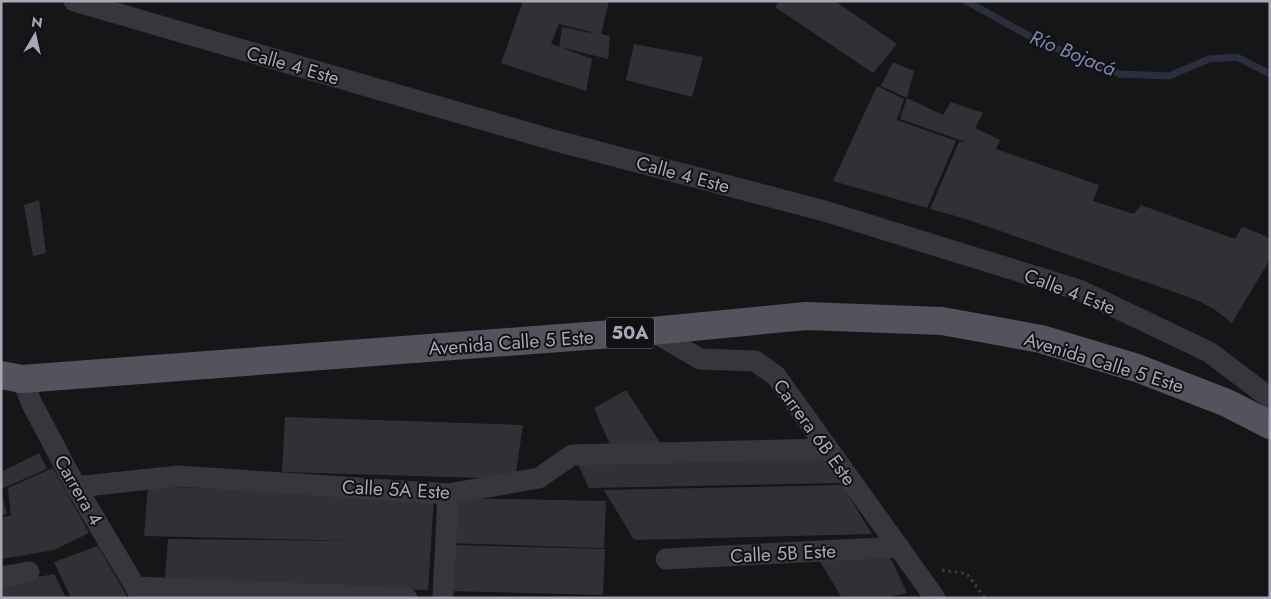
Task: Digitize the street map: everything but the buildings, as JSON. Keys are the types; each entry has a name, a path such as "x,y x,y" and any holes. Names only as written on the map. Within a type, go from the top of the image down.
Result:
{"main road":[{"name":"Avenida Calle 5 Este","path":"8,381 652,331 806,316 942,321 1041,339 1137,368 1227,403 1270,425"}],"street":[{"name":"Calle 4 Este","path":"74,1 553,140 821,210 1079,290 1209,352 1270,398"},
{"name":"Carrera 6B Este","path":"652,331 700,359 755,362 776,376 935,598"},
{"name":"Carrera 4","path":"8,381 32,404 76,487 140,592"},
{"name":"Calle 5A Este","path":"76,487 178,476 448,494 539,478 572,455 828,449"},
{"path":"443,598 448,494"},
{"name":"Calle 5B Este","path":"666,559 899,547"},
{"path":"1,577 29,572"},
{"path":"140,592 407,598"}],"path":[{"path":"912,566 967,574 985,598"}],"waterway":[{"name":"Río Bojacá","path":"966,1 1040,42 1120,74 1169,76 1209,59 1237,57 1270,74"}]}
